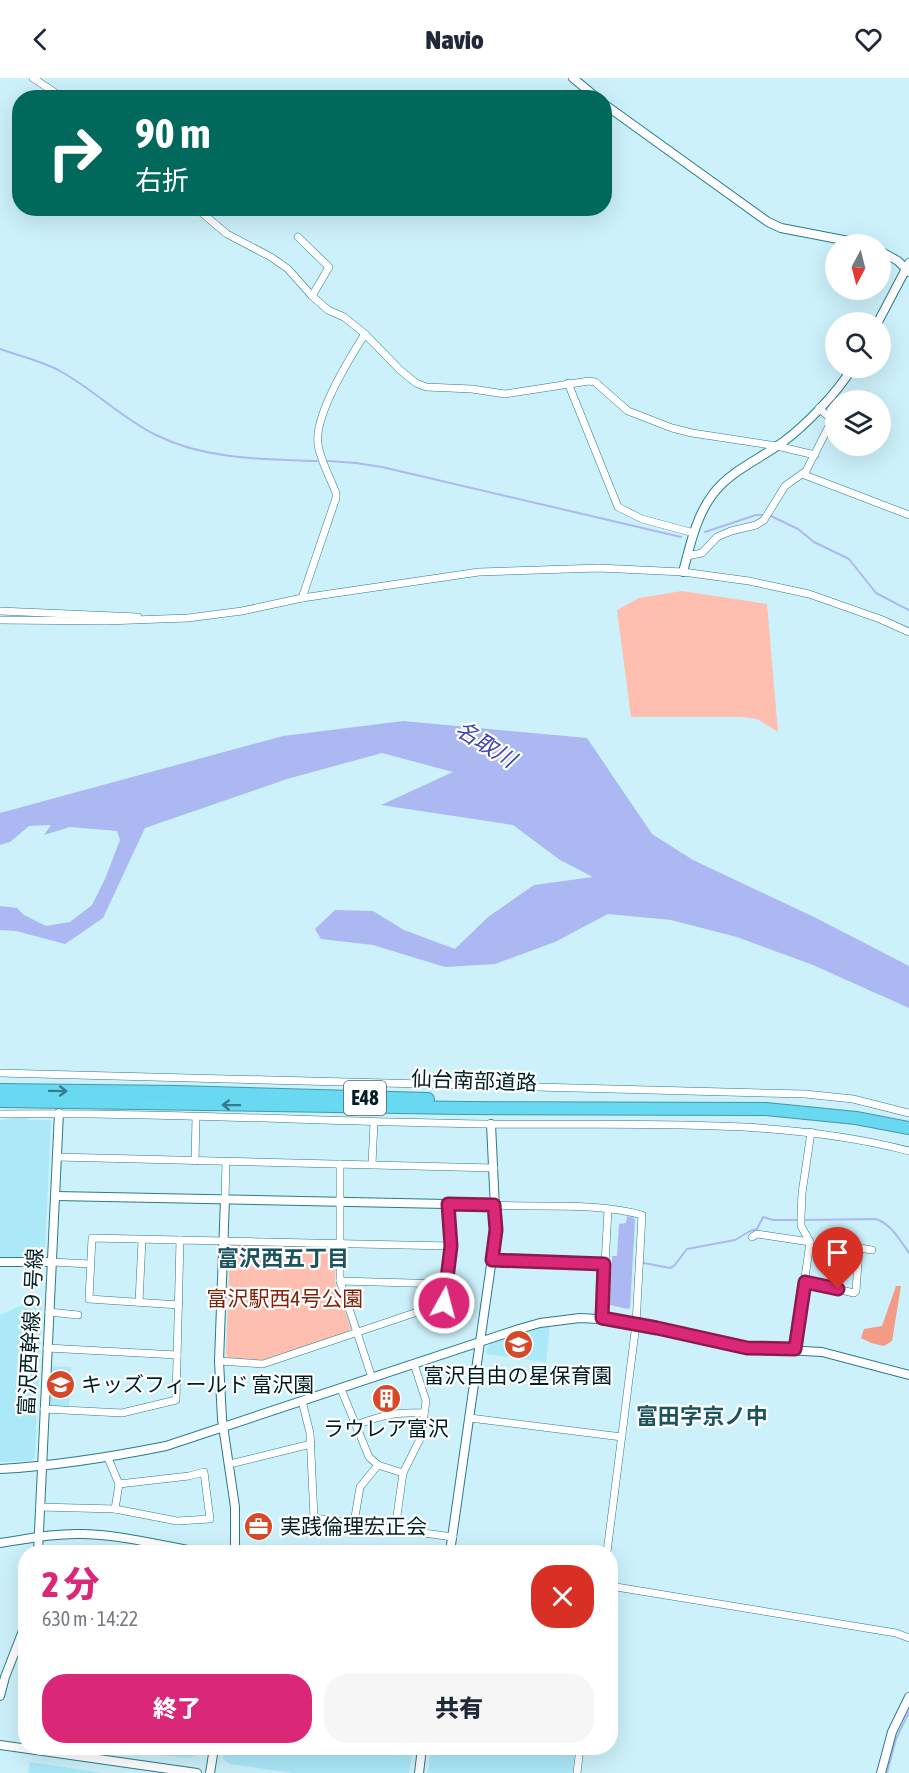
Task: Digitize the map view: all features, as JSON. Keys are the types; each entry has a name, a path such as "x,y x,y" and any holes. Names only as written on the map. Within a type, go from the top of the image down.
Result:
{"highway":[{"name":"仙台南部道路","path":"0,1090 177,1092 642,1104 803,1111 909,1128"},
{"name":"仙台南部道路","path":"0,1101 465,1108 730,1108"}],"street":[{"path":"33,78 51,90"},
{"path":"573,78 587,90"},
{"path":"612,110 768,222 781,228 825,236"},
{"path":"206,216 227,234 271,257 288,269 312,296 328,309 344,317 364,333 400,370 416,383 426,387 472,389 506,394 581,380 595,382 628,411 672,428 777,446 814,455"},
{"path":"298,237 329,267 312,296"},
{"path":"884,312 908,268 891,257"},
{"path":"302,598 336,498 336,492 318,446 318,437 328,400 364,333"},
{"path":"683,572 694,532 713,494 732,476 777,446 819,408 844,378"},
{"path":"568,382 618,507 642,519 694,532"},
{"path":"687,556 702,553 717,537 756,525 764,520 785,486 806,471 832,420 819,408"},
{"path":"802,474 909,515"},
{"path":"0,620 156,620 242,611 302,598 479,572 599,568 683,572 749,581 808,594 880,619 909,632"},
{"path":"0,611 130,616 156,620"},
{"path":"0,1073 805,1094 853,1100 909,1113"},
{"path":"0,1114 59,1113 374,1122 763,1129 811,1132 909,1152"},
{"name":"富沢西幹線９号線","path":"38,1545 59,1113"},
{"path":"195,1161 196,1117"},
{"path":"372,1164 374,1122"},
{"path":"451,1545 496,1230 490,1124"},
{"path":"795,1349 810,1242 801,1226 801,1193 811,1132"},
{"path":"57,1157 494,1167"},
{"path":"226,1161 219,1361 224,1427 235,1507 235,1545"},
{"path":"340,1164 340,1281 372,1378"},
{"path":"56,1196 561,1206 625,1210 642,1215 636,1324 608,1545"},
{"path":"219,1361 263,1364 444,1303 451,1246 448,1204"},
{"path":"602,1318 608,1210"},
{"path":"752,1237 757,1234 768,1239 810,1242"},
{"path":"179,1305 89,1299 92,1238 451,1246"},
{"path":"139,1302 142,1240"},
{"path":"44,1409 122,1413 176,1400 180,1240"},
{"path":"805,1282 854,1293 859,1248 872,1250"},
{"path":"492,1260 604,1264"},
{"path":"0,1262 90,1264"},
{"path":"340,1281 447,1284"},
{"path":"49,1312 78,1315"},
{"path":"0,1469 42,1467 108,1458 166,1446 540,1323 580,1318 602,1318 636,1324 747,1348 822,1352 909,1375"},
{"path":"47,1348 177,1355"},
{"path":"395,1530 403,1473 421,1437 426,1401 414,1364"},
{"path":"341,1389 369,1457 378,1465 403,1473"},
{"path":"302,1401 311,1444 314,1518 453,1537"},
{"path":"357,1425 379,1416 399,1412 424,1413"},
{"path":"470,1418 622,1437"},
{"path":"230,1464 311,1444"},
{"path":"108,1458 119,1484 115,1509"},
{"path":"354,1523 360,1487 378,1465"},
{"path":"40,1507 115,1509 177,1521 210,1518 204,1472 189,1476 119,1484"},
{"path":"0,1543 81,1534 164,1545"},
{"path":"618,1587 896,1633 909,1638"},
{"path":"0,1696 4,1666 18,1641"},
{"path":"881,1773 892,1732 909,1697"},
{"path":"0,1745 18,1748"},
{"path":"70,1755 197,1773"},
{"path":"210,1773 213,1755"},
{"path":"419,1773 421,1755"},
{"path":"577,1773 579,1755"}],"shaded area":[{"path":"28,1117 28,1120 51,1120 45,1250 37,1258 0,1258 0,1120"},
{"path":"896,1286 901,1286 892,1341 884,1346 861,1338 864,1329 882,1326"},
{"path":"42,1296 35,1457 30,1461 0,1462 0,1315"},
{"name":"富沢自由の星保育園","path":"550,1325 546,1362 486,1354 487,1347 492,1343"},
{"name":"キッズフィールド 富沢園","path":"50,1366 71,1367 69,1408 51,1407 48,1404"},
{"path":"158,1755 197,1755 190,1758"},
{"path":"224,1755 412,1755 409,1773 293,1773 230,1764 223,1759"},
{"path":"430,1755 575,1755 572,1773 428,1773"},
{"path":"30,1762 102,1773 28,1773"}],"green space":[{"path":"682,591 767,604 778,732 757,719 742,717 631,717 617,610 639,598"},
{"name":"富沢駅西4号公園","path":"234,1245 332,1247 336,1251 335,1282 351,1328 348,1333 263,1361 229,1359 226,1354 230,1247"}],"water":[{"name":"名取川","path":"403,721 587,738 652,834 693,860 816,918 909,966 909,1008 813,965 737,937 671,920 608,914 555,942 495,964 445,967 373,945 321,939 315,929 335,910 373,911 404,930 455,949 488,917 534,885 593,877 560,860 513,825 381,805 453,772 382,753 287,779 145,828 103,918 65,944 16,931 0,930 0,906 17,908 24,915 46,926 70,922 92,905 120,840 117,831 70,827 44,835 51,825 29,826 10,842 0,845 0,813 283,736"},
{"path":"627,1216 634,1218 635,1221 630,1308 628,1309 610,1305 612,1256 617,1256 619,1224 626,1223"}],"waterway":[{"path":"0,349 53,367 144,428 175,443 235,457 317,461"},
{"path":"328,461 382,467 681,537"},
{"path":"705,532 756,515 765,515"},
{"path":"771,516 798,529 814,542 849,559 876,593 909,610"},
{"path":"644,1263 670,1268 687,1249 735,1240 757,1229 763,1217 773,1220 798,1220"},
{"path":"804,1220 876,1219 891,1229 909,1253"},
{"path":"887,1773 896,1739 909,1712"}],"place":[{"name":"富沢自由の星保育園","path":"518,1345"},
{"name":"キッズフィールド 富沢園","path":"60,1385"},
{"name":"ラウレア富沢","path":"386,1398"},
{"name":"実践倫理宏正会","path":"259,1527"}],"district":[{"name":"富沢西五丁目","path":"283,1258"},
{"name":"富田字京ノ中","path":"702,1416"}],"route":[{"path":"444,1303 451,1246 448,1204 494,1205 496,1230 492,1260 604,1264 602,1318 747,1348 795,1349 805,1282 838,1289"}]}
